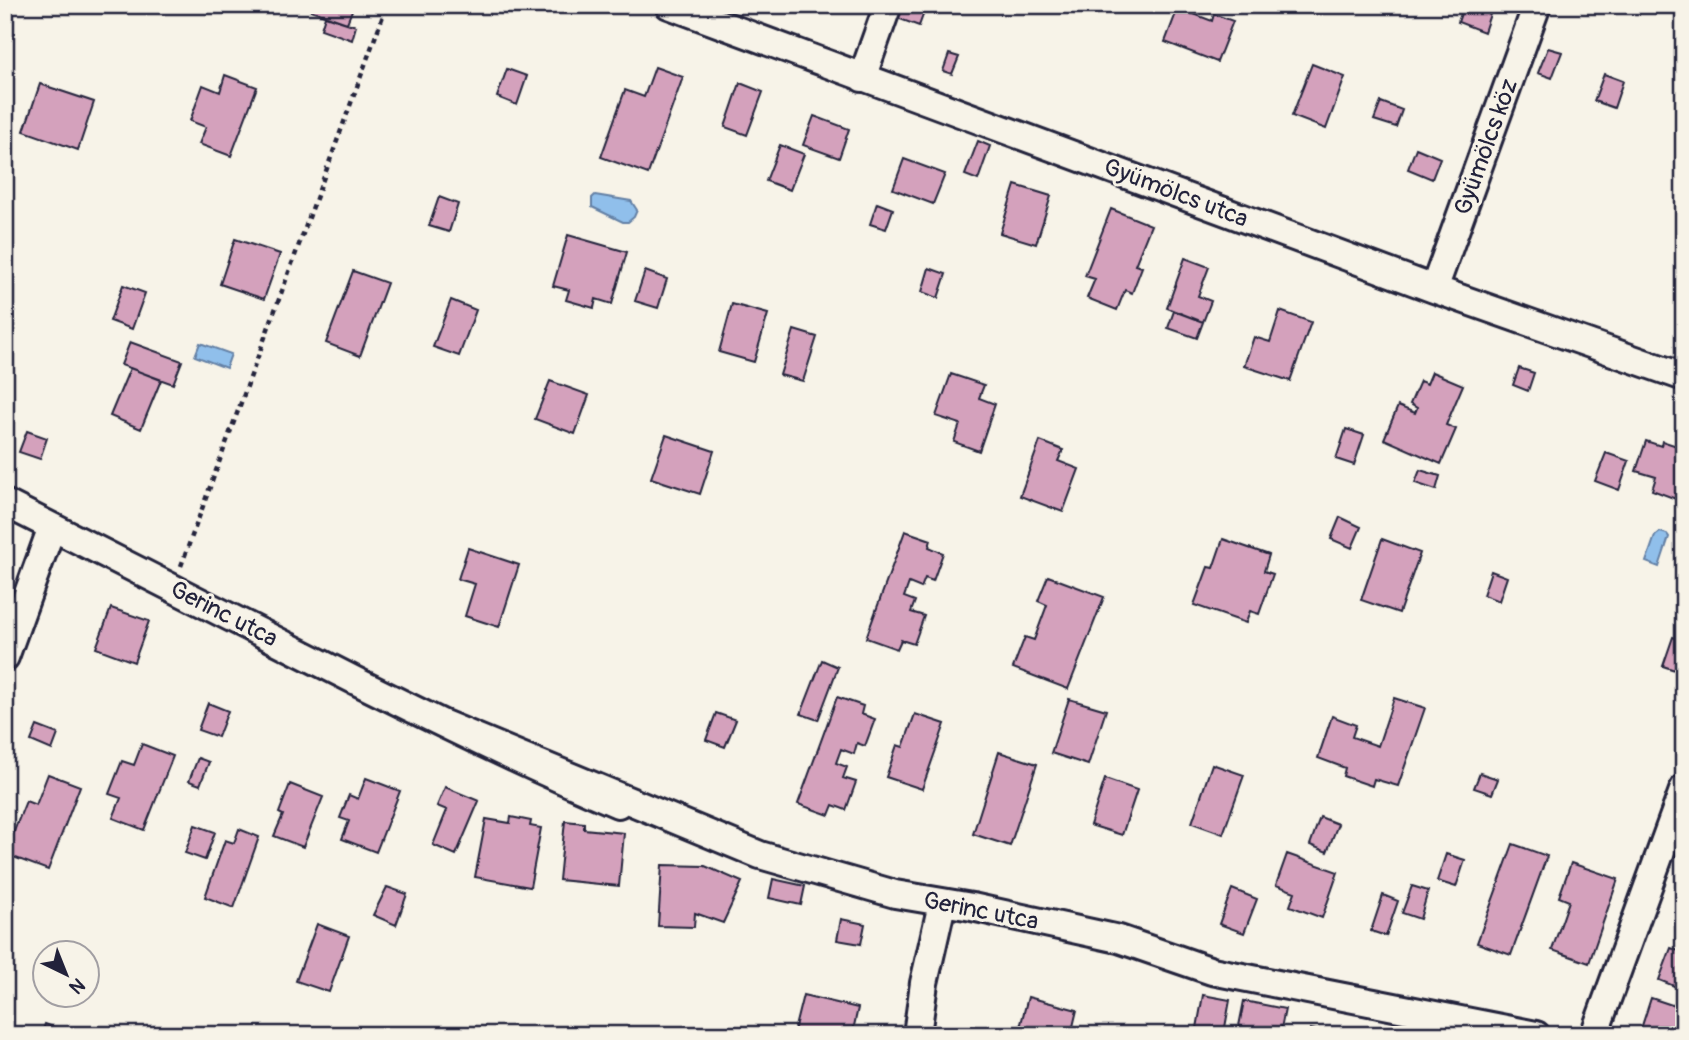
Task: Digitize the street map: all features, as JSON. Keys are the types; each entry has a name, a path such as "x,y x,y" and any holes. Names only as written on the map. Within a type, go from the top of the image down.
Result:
{"street":[{"name":"Gyümölcs utca","path":"669,5 1434,289 1684,377"},
{"path":"862,78 888,5"},
{"name":"Gyümölcs köz","path":"1434,289 1537,5"},
{"name":"Gerinc utca","path":"5,503 444,724 536,769 618,804 444,724"},
{"path":"5,657 52,527"},
{"name":"Gerinc utca","path":"444,724 760,855 895,894 972,907 1119,939 1212,971 1536,1035"},
{"path":"1594,1035 1684,788"},
{"path":"917,1035 924,984 942,904"}],"path":[{"path":"173,588 387,5"}],"water":[{"path":"595,195 631,201 637,210 634,217 623,222 592,207 592,198"},
{"path":"200,343 231,354 226,368 195,356"},
{"path":"1660,532 1669,537 1659,567 1646,562 1655,536"}],"building":[{"path":"312,5 354,5 347,23 310,10"},
{"path":"902,5 938,5 936,10 926,7 919,26 897,18"},
{"path":"1464,5 1490,14 1484,32 1458,22"},
{"path":"1178,8 1212,21 1214,14 1233,21 1217,62 1165,42"},
{"path":"325,16 356,26 352,40 321,29"},
{"path":"1548,48 1562,52 1552,78 1538,73"},
{"path":"949,54 959,57 952,74 943,71"},
{"path":"1312,64 1345,77 1326,129 1292,116"},
{"path":"655,67 683,77 648,174 601,157 625,90 644,97"},
{"path":"507,69 527,76 517,105 497,97"},
{"path":"1604,74 1623,81 1614,108 1594,101"},
{"path":"225,75 257,87 231,156 199,144 206,127 190,121 203,85 220,92"},
{"path":"740,83 763,92 747,135 725,127"},
{"path":"40,84 94,102 78,150 24,131"},
{"path":"1381,102 1402,110 1396,127 1374,120"},
{"path":"5,116 15,120 5,147"},
{"path":"814,116 849,129 839,158 803,145"},
{"path":"978,141 990,146 978,180 965,175"},
{"path":"780,145 804,154 790,190 766,181"},
{"path":"1416,148 1440,158 1432,179 1408,169"},
{"path":"904,159 945,174 933,204 893,189"},
{"path":"1015,185 1051,196 1036,244 1000,233"},
{"path":"439,197 458,204 449,232 429,226"},
{"path":"877,203 893,209 886,229 870,224"},
{"path":"1111,209 1151,225 1135,265 1142,267 1132,293 1125,290 1117,310 1087,298 1095,279 1085,276"},
{"path":"568,235 627,252 612,304 596,299 594,308 566,300 569,290 553,286"},
{"path":"235,239 280,254 264,299 220,284"},
{"path":"1185,258 1209,267 1198,296 1211,301 1203,322 1167,308"},
{"path":"929,268 946,274 938,298 922,292"},
{"path":"353,271 387,283 360,356 326,343"},
{"path":"645,271 667,279 658,308 635,301"},
{"path":"123,285 145,293 132,329 110,321"},
{"path":"451,300 476,310 459,356 433,347"},
{"path":"732,304 768,314 754,362 719,352"},
{"path":"1174,311 1203,322 1197,338 1168,328"},
{"path":"1280,311 1311,322 1290,381 1244,366 1254,337 1270,342"},
{"path":"794,330 817,337 803,381 780,375"},
{"path":"130,342 182,361 173,384 121,365"},
{"path":"130,368 161,380 141,429 110,416"},
{"path":"1519,368 1534,373 1528,391 1513,385"},
{"path":"1432,372 1463,385 1446,425 1456,429 1441,464 1384,439 1398,406 1415,413 1417,408 1410,404 1420,381 1427,384"},
{"path":"951,374 984,385 979,398 995,404 979,451 954,442 960,424 936,416"},
{"path":"550,381 589,395 575,434 535,419"},
{"path":"1346,429 1364,435 1354,465 1336,459"},
{"path":"1684,429 1684,502 1652,490 1656,477 1636,471 1646,441 1661,446 1662,441 1677,446"},
{"path":"27,431 47,438 40,459 19,452"},
{"path":"666,435 714,451 700,494 651,478"},
{"path":"1040,441 1063,450 1058,461 1079,469 1063,512 1020,496"},
{"path":"1606,453 1629,461 1619,490 1595,481"},
{"path":"1420,470 1440,476 1436,490 1415,483"},
{"path":"1340,517 1361,527 1352,548 1331,539"},
{"path":"905,531 931,540 929,547 943,553 933,581 925,578 921,588 909,583 904,597 915,601 911,612 924,616 914,644 901,640 897,649 866,638"},
{"path":"1223,539 1269,555 1264,571 1273,574 1259,614 1250,611 1246,623 1194,605 1208,567 1213,568"},
{"path":"1382,539 1420,553 1399,613 1361,600"},
{"path":"468,548 519,565 499,627 465,616 475,584 458,579"},
{"path":"1491,571 1507,577 1499,601 1483,595"},
{"path":"1048,576 1104,597 1068,689 1013,668 1025,637 1034,640 1047,605 1038,601"},
{"path":"111,608 149,621 134,662 96,648"},
{"path":"1673,637 1684,641 1684,673 1663,666"},
{"path":"822,660 838,667 818,720 801,714"},
{"path":"837,697 863,706 861,714 875,719 865,746 857,743 854,754 841,749 836,763 847,767 843,778 856,782 846,810 833,805 829,815 798,804"},
{"path":"1394,698 1425,708 1398,786 1374,779 1372,786 1343,776 1345,768 1318,758 1332,716 1356,725 1352,737 1378,746"},
{"path":"1069,699 1106,710 1088,765 1051,753"},
{"path":"208,703 228,711 218,737 198,730"},
{"path":"716,713 736,720 725,747 706,740"},
{"path":"915,714 945,724 922,789 886,777 897,745 903,747"},
{"path":"37,726 58,734 52,750 31,741"},
{"path":"142,744 173,756 144,830 113,818 121,798 109,794 122,761 134,765"},
{"path":"999,752 1037,764 1010,846 973,834"},
{"path":"198,758 209,762 200,785 189,781"},
{"path":"1212,764 1244,775 1223,834 1192,823"},
{"path":"1480,773 1498,779 1492,794 1474,788"},
{"path":"48,774 80,786 48,870 5,854 26,801 36,805"},
{"path":"366,778 400,791 376,852 342,839 349,821 340,818 349,795 358,799"},
{"path":"1105,779 1137,790 1122,835 1090,825"},
{"path":"290,784 323,797 303,847 274,836 283,815 279,813"},
{"path":"445,787 479,801 456,855 433,845 447,810 437,806"},
{"path":"511,817 531,821 530,826 541,828 530,887 475,877 486,819 510,823"},
{"path":"1320,817 1338,824 1327,852 1310,845"},
{"path":"565,821 584,823 584,829 624,833 619,886 559,880"},
{"path":"195,825 215,832 205,860 185,853"},
{"path":"239,829 259,837 234,908 205,897 225,840 234,843"},
{"path":"1513,844 1547,856 1511,955 1477,943"},
{"path":"1287,854 1338,872 1322,918 1290,906 1295,892 1276,885"},
{"path":"1446,854 1465,860 1456,887 1437,881"},
{"path":"1571,863 1618,879 1589,963 1552,950 1569,901 1559,897"},
{"path":"662,865 705,866 742,882 723,923 695,913 694,927 658,926"},
{"path":"773,879 805,886 801,905 769,898"},
{"path":"1412,886 1428,891 1420,919 1402,913"},
{"path":"387,887 407,894 396,925 373,915"},
{"path":"1232,889 1257,899 1244,933 1219,924"},
{"path":"1383,895 1398,901 1386,936 1371,931"},
{"path":"841,919 865,924 861,944 837,940"},
{"path":"317,924 349,936 329,992 296,981"},
{"path":"1671,948 1684,953 1684,990 1659,980"},
{"path":"803,995 858,1008 852,1035 793,1035"},
{"path":"1203,995 1230,1000 1224,1033 1197,1028"},
{"path":"1028,997 1077,1010 1071,1035 1018,1035"},
{"path":"1651,998 1684,1009 1684,1035 1639,1035"},
{"path":"1244,1001 1285,1009 1280,1034 1239,1026"},
{"path":"45,1024 70,1033 70,1035 41,1035"},
{"path":"1310,1029 1341,1035 1309,1035"}]}
